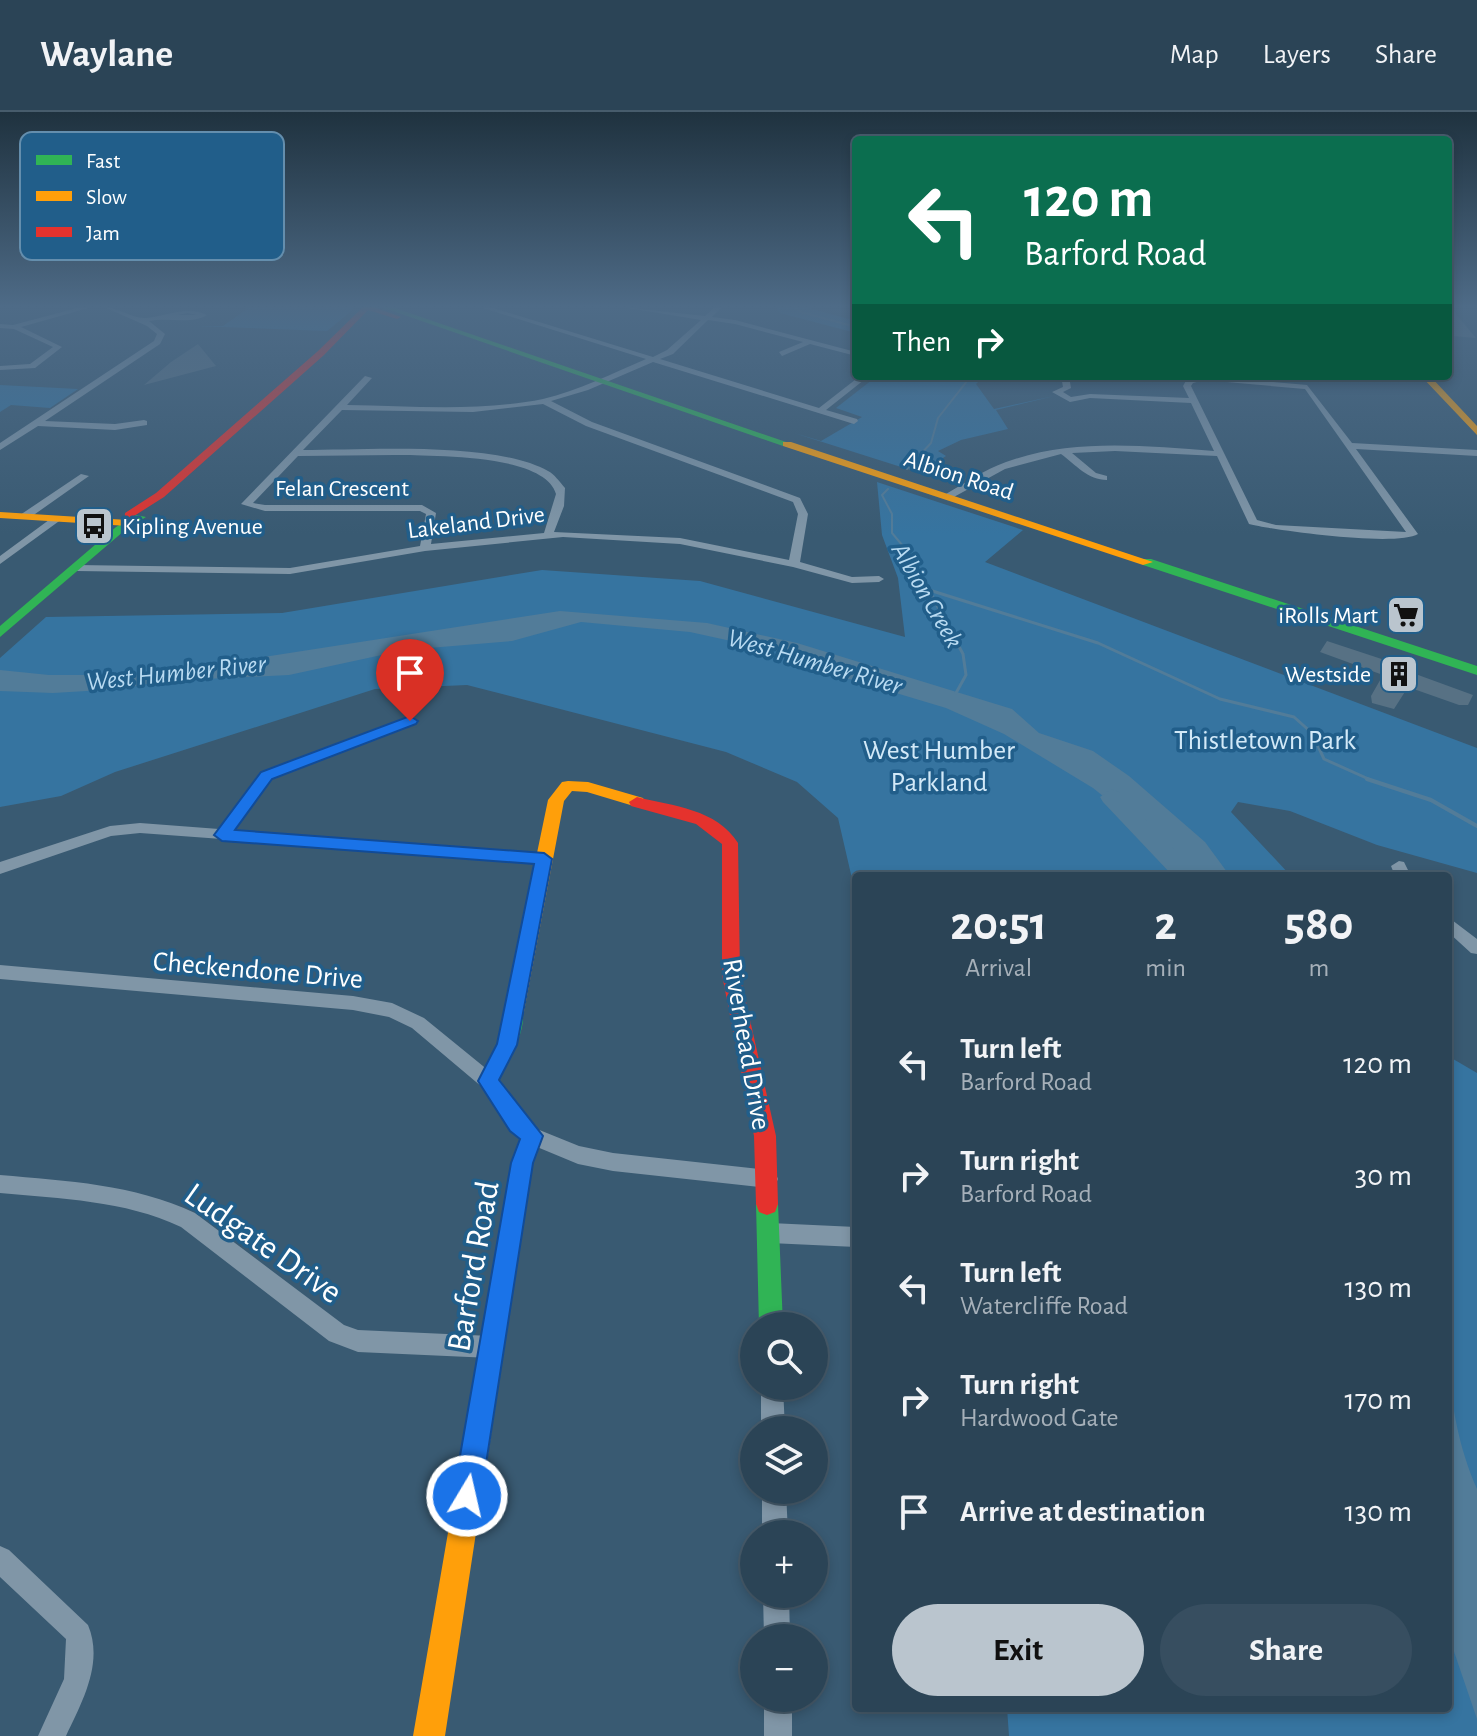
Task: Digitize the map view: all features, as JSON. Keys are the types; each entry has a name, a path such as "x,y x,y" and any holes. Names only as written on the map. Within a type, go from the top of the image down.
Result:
{"main road":[{"path":"0,633 128,523 129,515 149,499 160,495 286,383"},
{"name":"Albion Road","path":"601,383 1477,671"},
{"path":"1431,383 1477,432"},
{"path":"0,515 128,523"},
{"name":"Riverhead Drive","path":"544,859 556,800 568,786 588,787 723,831 730,843 731,975 759,1098 768,1179 771,1312"},
{"path":"532,1136 518,1124 488,1081 507,1045 544,859"},
{"name":"Barford Road","path":"429,1736 522,1163 532,1136"}],"street":[{"path":"0,447 96,383"},
{"name":"Felan Crescent","path":"363,383 248,501 249,506 422,508 431,513 425,548"},
{"path":"338,407 473,409 544,401 597,383"},
{"path":"731,383 854,421"},
{"path":"821,410 856,383"},
{"path":"1066,383 1067,388 1059,389 1057,395 1070,400 1090,396 1195,401"},
{"path":"1189,383 1187,384 1253,522 1276,528 1397,536 1413,534 1304,385 1264,383"},
{"path":"544,401 589,424 797,500 803,514 794,564"},
{"path":"35,423 115,427 144,423"},
{"path":"1352,448 1477,455"},
{"path":"949,496 1009,464 1065,452 1123,449 1221,454"},
{"path":"1065,452 1093,475 1104,478"},
{"path":"294,453 489,456 528,464 559,485 561,496 548,535"},
{"path":"24,517 84,476"},
{"path":"0,561 57,519"},
{"name":"Lakeland Drive","path":"76,568 290,571 425,548 548,535 680,541 794,564 852,580 879,579"},
{"path":"222,835 267,775 410,721"},
{"path":"0,868 125,828 544,859"},
{"path":"1452,926 1477,948"},
{"name":"Checkendone Drive","path":"0,972 353,1003 392,1010 418,1023 488,1081"},
{"path":"532,1136 578,1155 613,1162 768,1179"},
{"name":"Ludgate Drive","path":"0,1184 138,1200 166,1208 188,1220 327,1326 358,1341 491,1347"},
{"path":"770,1233 852,1237"},
{"path":"0,1559 79,1634 78,1680 52,1736"},
{"path":"778,1712 778,1736"}],"green space":[{"path":"868,383 977,383 994,409 1054,396 996,410 1008,429 961,440 938,451 946,456 920,473 794,433 821,441 862,417 836,408"},
{"path":"0,385 78,389 50,408 11,405 0,412"},
{"name":"West Humber Parkland","path":"877,482 1023,530 985,562 1477,748 1477,873 1377,845 1290,811 1238,802 1231,812 1287,872 852,872 852,879 838,818 797,782 726,752 467,685 375,689 115,772 61,796 0,807 0,658 46,617 282,613 542,570 700,581 905,637 898,578 882,535"},
{"path":"1452,1058 1477,1073 1477,1736 1009,1736 1007,1712 1452,1712"}],"water":[{"path":"560,611 707,623 797,643 1012,709 1039,733 1093,751 1129,776 1205,842 1227,872 1180,872 1163,844 1093,788 1004,734 946,708 836,675 803,657 690,632 581,622 512,641 405,650 289,675 163,681 120,689 53,693 0,691 0,670 49,675 147,675"},
{"path":"1452,1396 1465,1458 1477,1489 1477,1719 1452,1646"}],"building":[{"name":"Westside","path":"1327,641 1412,669 1410,672 1473,695 1468,705 1459,705 1408,687 1394,709 1372,703 1371,696 1383,675 1320,652"}],"waterway":[{"name":"Albion Creek","path":"907,469 931,443 938,418 966,383"},
{"name":"Albion Creek","path":"888,489 882,495 892,514 892,533 908,552 926,585"},
{"name":"Albion Creek","path":"925,583 929,590"},
{"path":"929,590 1098,643 1220,699 1294,717 1312,733 1324,759 1373,781"},
{"name":"Albion Creek","path":"929,590 963,654 966,675 956,693"},
{"path":"1367,779 1373,781"},
{"path":"1373,781 1431,800 1477,826"},
{"name":"West Humber River","path":"1111,797 1184,872"}],"traffic: fast":[{"path":"607,383 787,444"},
{"path":"0,633 120,529 140,517"},
{"path":"1147,562 1477,671"},
{"path":"479,1428 522,1163 532,1136 518,1124 488,1081 507,1045 514,1012"},
{"path":"767,1204 771,1312"}],"traffic: slow":[{"path":"1431,383 1477,432"},
{"path":"787,444 1147,562"},
{"path":"0,515 128,523"},
{"path":"514,1012 556,800 568,786 588,787 637,802"},
{"path":"429,1736 479,1428"}],"traffic: jam":[{"path":"128,523 129,515 160,495 287,383"},
{"path":"637,802 701,820 713,826 730,843 731,975 765,1136 767,1204"}],"place":[{"name":"Kipling Avenue","path":"94,526"},
{"name":"iRolls Mart","path":"1406,615"},
{"name":"Westside","path":"1399,674"}],"route":[{"path":"410,721 267,775 222,835 544,859 507,1045 488,1081 518,1124 532,1136 522,1163 467,1496"}],"park label":[{"name":"Thistletown Park","path":"1265,739"}]}
